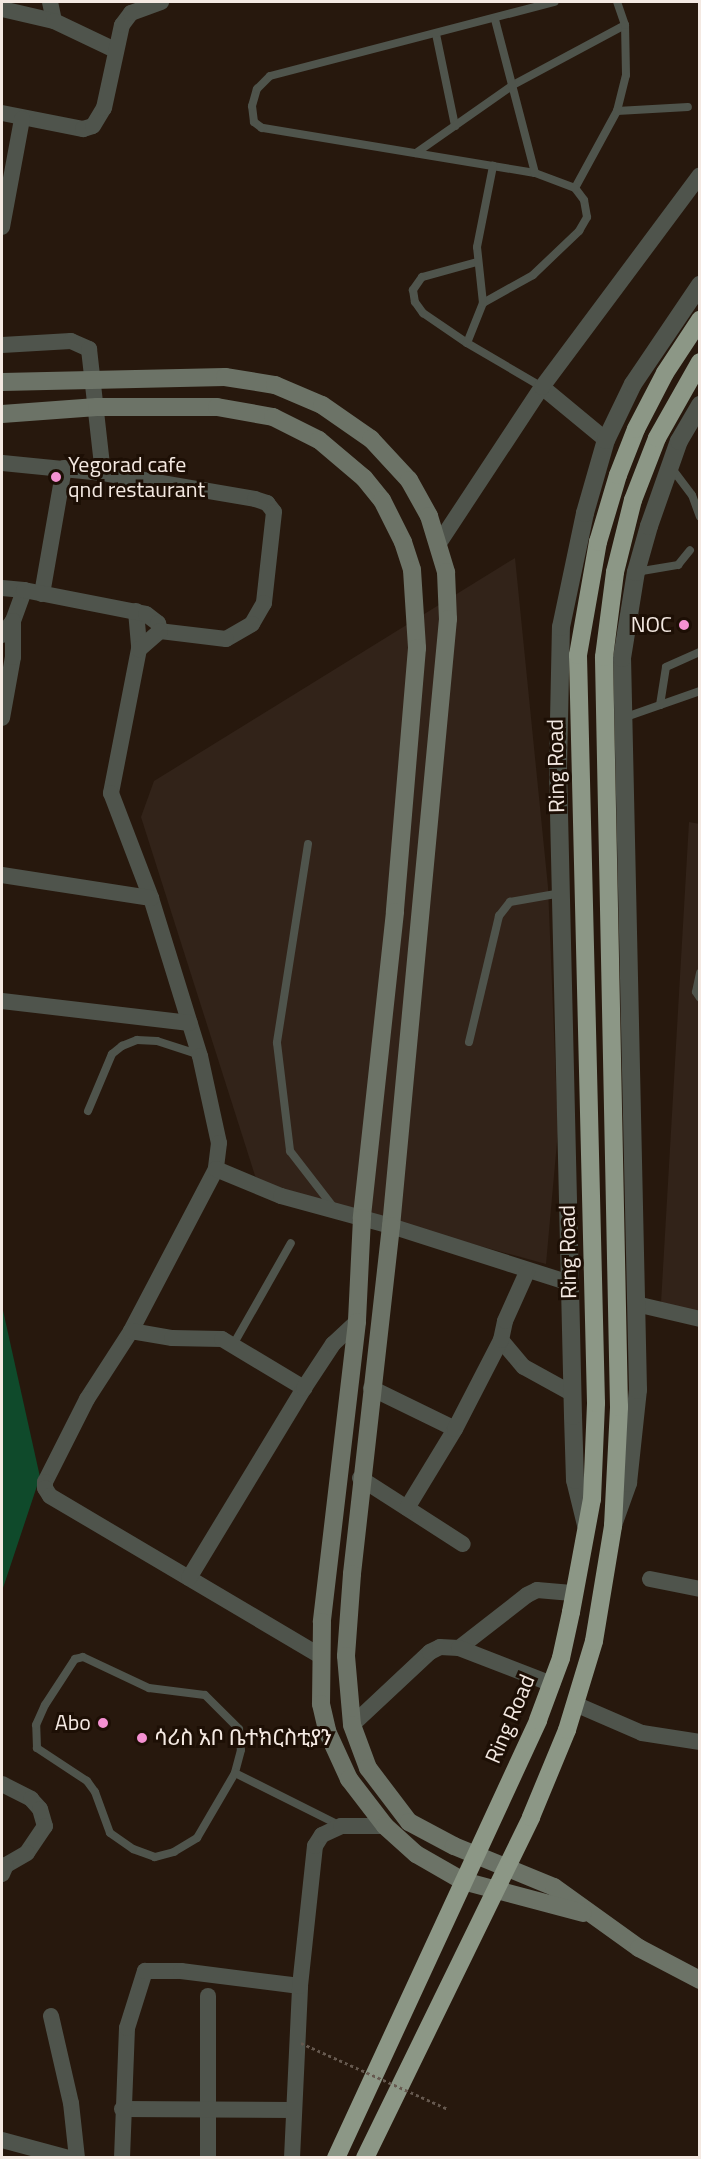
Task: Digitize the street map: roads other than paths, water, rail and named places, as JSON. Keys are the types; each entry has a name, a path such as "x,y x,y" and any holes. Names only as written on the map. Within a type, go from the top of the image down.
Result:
{"highway":[{"name":"Ring Road","path":"336,2157 476,1855 552,1684 575,1593 593,1487 596,1403 578,655 597,542 618,475 636,429 665,373 699,320"},
{"path":"365,2157 495,1891 505,1865 531,1817 575,1704 594,1641 613,1527 619,1407 604,657 615,572 633,500 657,438 699,362"}],"main road":[{"path":"2,382 225,377 275,385 322,405 371,439 390,457 414,489 439,543 446,572 448,619 391,1226 360,1478 346,1656 352,1725 368,1768 409,1822 476,1855 554,1887 587,1914 699,1980"},
{"path":"2,414 98,407 217,407 245,410 294,426 341,456 364,478 382,500 403,542 412,570 417,648 395,912 362,1218 357,1322 321,1656 321,1704 327,1731 349,1779 385,1826 416,1854 463,1881 587,1914"}],"street":[{"path":"50,2 54,21"},
{"path":"2,113 83,129 93,126 104,108 122,25 131,13 161,2"},
{"path":"2,9 54,21 115,50"},
{"path":"2,227 22,118"},
{"path":"439,543 542,387 699,175"},
{"path":"586,1524 575,1480 558,768 561,627 585,513 606,440 633,384 699,285"},
{"path":"2,345 78,342 89,349 98,407 103,473"},
{"path":"542,387 606,440"},
{"path":"613,1527 628,1484 635,1441 636,1304 622,658 636,572 670,465 699,405"},
{"path":"2,462 103,473 255,499 267,503 274,512 264,603 252,624 226,639 160,631 140,649"},
{"path":"42,594 64,468"},
{"path":"2,588 136,611 153,618 160,631"},
{"path":"2,635 13,621 24,590"},
{"path":"136,611 140,649 111,793 151,898 200,1056 216,1115 216,1169 131,1331 87,1399 45,1482 45,1488 50,1496 321,1656"},
{"path":"2,718 13,657 13,621"},
{"path":"2,875 151,898"},
{"path":"2,1001 190,1023"},
{"path":"216,1169 244,1183 391,1226 527,1272 570,1283"},
{"path":"407,1508 455,1429 501,1340 505,1321 527,1272"},
{"path":"636,1304 699,1319"},
{"path":"189,1578 304,1388 333,1344 357,1322"},
{"path":"131,1331 172,1338 222,1339 304,1388"},
{"path":"501,1340 524,1367 573,1394"},
{"path":"372,1388 455,1429"},
{"path":"360,1478 463,1544"},
{"path":"650,1579 699,1589"},
{"path":"459,1648 526,1595 537,1590 575,1593"},
{"path":"352,1725 430,1652 440,1647 459,1648 552,1684"},
{"path":"575,1704 642,1733 699,1742"},
{"path":"2,1784 31,1799 40,1809 45,1826 27,1853 6,1865 2,1874"},
{"path":"292,2157 300,1986 311,1860 322,1835 341,1826 385,1826"},
{"path":"122,2157 122,2109 127,2028 148,1969 300,1986"},
{"path":"208,1996 208,2157"},
{"path":"51,2016 71,2103 77,2157"},
{"path":"122,2109 209,2112 293,2110"},
{"path":"2,2140 69,2157"}],"lane":[{"path":"483,303 533,275 579,231 587,217 584,200 575,189 536,173 262,128 254,122 252,106 257,89 270,76 555,2"},
{"path":"575,189 617,111 626,75 625,25 617,2"},
{"path":"495,19 536,173"},
{"path":"416,153 513,85 625,25"},
{"path":"436,34 455,126"},
{"path":"617,111 688,107"},
{"path":"467,343 483,303 477,262 493,166"},
{"path":"477,262 422,277 413,290 415,302 423,313 467,343 542,387"},
{"path":"670,465 692,495 699,517"},
{"path":"636,572 678,565 690,550"},
{"path":"660,705 666,667 699,652"},
{"path":"623,718 699,691"},
{"path":"308,844 277,1043 290,1151 337,1211"},
{"path":"469,1041 499,916 510,902 561,893"},
{"path":"699,973 696,992 699,998"},
{"path":"88,1111 112,1054 122,1046 137,1040 157,1041 200,1056"},
{"path":"233,1345 291,1243"},
{"path":"83,1657 149,1688 205,1695 239,1729 241,1750 234,1773 197,1838 174,1852 155,1857 133,1849 110,1833 95,1792 87,1782 37,1748 36,1725 75,1659 83,1657"},
{"path":"234,1773 341,1826"}],"place":[{"name":"Yegorad cafe qnd restaurant","path":"56,477"},
{"name":"NOC","path":"684,625"},
{"name":"Abo","path":"103,1723"},
{"name":"ሳሪስ አቦ ቤተክርስቲያን","path":"142,1738"}]}
